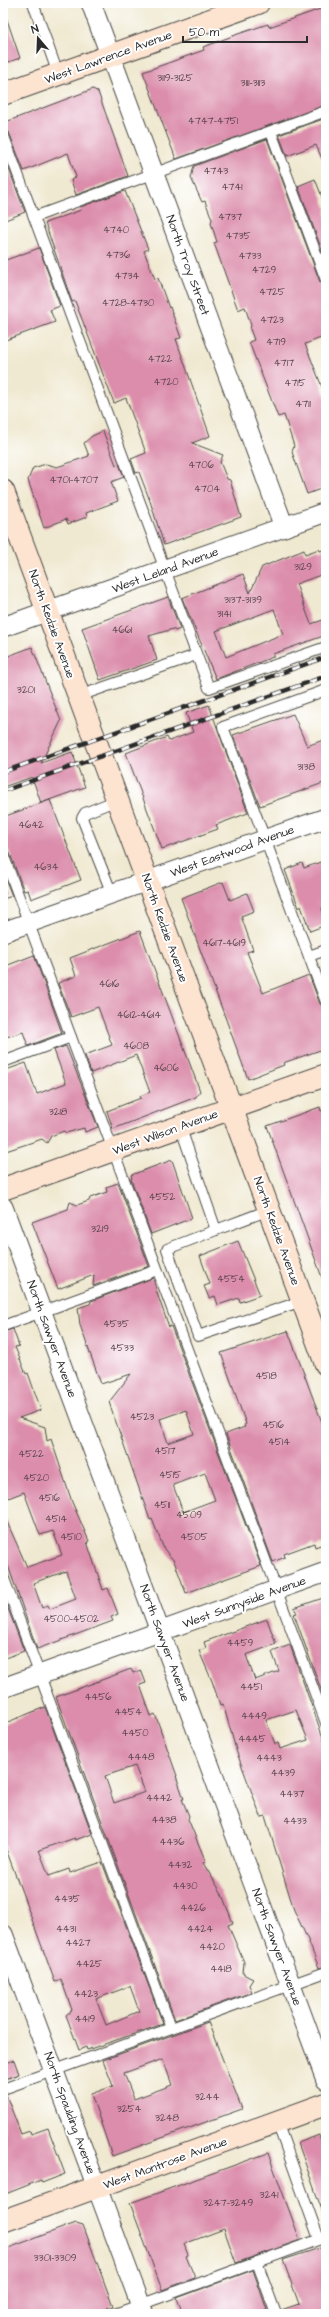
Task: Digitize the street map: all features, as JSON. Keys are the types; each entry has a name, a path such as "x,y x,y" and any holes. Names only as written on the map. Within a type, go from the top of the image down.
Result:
{"main road":[{"name":"West Lawrence Avenue","path":"3,94 258,3"},
{"name":"North Kedzie Avenue","path":"3,492 326,1364"},
{"name":"West Wilson Avenue","path":"3,1189 326,1075"},
{"name":"West Montrose Avenue","path":"3,2221 326,2104"}],"street":[{"name":"North Troy Street","path":"91,3 284,527"},
{"name":"West Leland Avenue","path":"3,627 326,512"},
{"name":"West Eastwood Avenue","path":"3,932 326,818"},
{"name":"North Sawyer Avenue","path":"3,1207 326,2080"},
{"name":"West Sunnyside Avenue","path":"3,1688 326,1572"},
{"name":"North Spaulding Avenue","path":"3,1934 142,2309"}],"lane":[{"path":"33,3 58,74"},
{"path":"34,217 326,111"},
{"path":"271,132 326,280"},
{"path":"3,134 209,688 326,647"},
{"path":"79,696 196,655"},
{"path":"326,690 223,727 326,1002"},
{"path":"112,894 82,818 85,813 118,800"},
{"path":"3,854 326,1724"},
{"path":"309,956 326,950"},
{"path":"3,1062 71,1037"},
{"path":"180,1126 216,1230"},
{"path":"269,1210 167,1249 198,1336 302,1301"},
{"path":"3,1326 157,1270"},
{"path":"3,1576 171,2028"},
{"path":"3,2089 326,1972"},
{"path":"115,2314 142,2309 257,2262 323,2238 277,2122"},
{"path":"257,2262 276,2314"}],"building":[{"path":"326,7 326,105 176,159 143,72 204,50 203,47 238,34 268,24 269,27"},
{"path":"5,14 20,58 3,64 3,15"},
{"path":"93,89 98,92 128,176 76,195 71,180 76,177 68,153 24,171 9,132 3,128 3,123"},
{"path":"326,118 326,168 316,145 287,156 279,135"},
{"path":"267,139 320,282 326,286 326,336 305,344 326,397 326,487 307,494 292,452 294,446 284,415 278,417 249,342 254,340 245,307 238,310 214,243 217,242 211,223 212,219 205,201 202,202 191,178 194,166"},
{"path":"3,153 25,212 3,221"},
{"path":"315,179 326,207 326,261 298,186"},
{"path":"125,191 148,249 144,251 155,279 158,278 181,338 176,339 210,436 192,443 223,455 220,462 227,479 230,480 241,517 164,545 139,472 136,473 131,459 146,453 126,398 114,403 75,301 72,302 45,223 81,210 80,207"},
{"path":"39,248 60,306 50,310 55,322 3,341 3,261"},
{"path":"103,431 116,465 119,464 124,477 111,482 118,501 86,513 87,517 68,524 66,519 44,528 28,480 33,468 46,464 57,467 89,456 84,443 92,436"},
{"path":"319,549 320,551 326,549 326,573 296,584 311,624 326,619 326,635 273,654 273,657 216,679 182,598 243,574 250,593 262,567 304,550 305,554","holes":["274,609 283,634 226,657 216,631"]},
{"path":"168,597 180,629 175,631 173,629 149,636 157,660 100,680 82,628"},
{"path":"32,647 61,721 41,763 72,752 85,787 41,803 32,777 3,787 3,658"},
{"path":"209,705 248,813 216,825 218,829 162,849 126,753 167,737 169,741 193,732 186,713"},
{"path":"293,714 307,746 326,739 326,782 260,806 233,735"},
{"path":"50,800 81,880 31,899 28,890 24,891 9,851 3,848 3,817"},
{"path":"326,860 326,906 322,908 326,925 310,931 301,906 299,908 285,870 302,863 304,868"},
{"path":"3,873 12,896 3,899"},
{"path":"223,882 230,900 247,893 254,911 241,916 253,950 247,952 263,993 309,975 320,1004 326,1008 326,1048 283,1063 284,1065 248,1079 181,898"},
{"path":"140,931 200,1091 196,1097 113,1129 107,1111 141,1098 140,1096 150,1092 136,1055 91,1073 85,1055 112,1045 98,1007 71,1017 58,983 76,976 70,958"},
{"path":"34,955 62,1033 28,1046 23,1032 3,1038 3,967"},
{"path":"66,1046 98,1127 85,1132 84,1128 66,1133 64,1131 51,1136 47,1143 42,1139 3,1152 3,1071 26,1063 37,1094 66,1083 54,1050"},
{"path":"320,1107 321,1111 326,1109 324,1283 267,1126"},
{"path":"172,1160 192,1218 151,1234 131,1179 131,1175"},
{"path":"118,1183 149,1266 93,1286 94,1275 58,1289 32,1222 68,1209 70,1202 77,1205 89,1201 90,1198 107,1192 106,1187"},
{"path":"238,1241 260,1295 240,1302 239,1298 218,1305 215,1296 209,1298 204,1286 210,1284 200,1256"},
{"path":"153,1278 169,1327 171,1326 261,1566 186,1593 174,1561 164,1549 152,1519 150,1520 109,1402 131,1374 101,1384 80,1325 78,1308 90,1304 91,1301","holes":["186,1410 194,1434 168,1443 160,1419","205,1473 215,1500 183,1512 173,1485"]},
{"path":"13,1329 19,1346 15,1347 26,1374 28,1373 41,1410 19,1418 45,1427 47,1441 51,1439 72,1502 89,1541 87,1542 103,1590 108,1588 118,1614 111,1617 113,1621 37,1649 3,1551 3,1513 27,1567 62,1555 53,1531 40,1535 24,1492 3,1500 3,1332","holes":["66,1571 76,1599 50,1609 48,1605 42,1608 33,1583"]},
{"path":"288,1331 326,1433 326,1543 315,1547 314,1543 284,1554 285,1557 273,1562 226,1434 245,1427 244,1425 246,1424 221,1353"},
{"path":"326,1597 326,1694 323,1695 294,1614 297,1613 294,1608"},
{"path":"4,1598 24,1651 3,1659 3,1599"},
{"path":"267,1619 276,1644 246,1655 255,1680 279,1671 272,1652 290,1645 326,1746 326,1966 319,1968 294,1910 265,1816 261,1817 237,1753 223,1704 220,1705 212,1681 199,1651 206,1648 204,1642","holes":["296,1710 308,1740 280,1749 278,1743 275,1744 266,1720"]},
{"path":"131,1669 133,1673 141,1670 146,1683 140,1685 151,1716 155,1714 177,1776 184,1799 182,1799 189,1816 188,1819 206,1862 203,1863 221,1892 233,1923 228,1925 244,1962 243,1974 253,1979 249,1985 252,1992 175,2020 56,1697","holes":["135,1766 145,1792 114,1803 105,1776"]},
{"path":"45,1707 92,1834 39,1850 49,1876 69,1869 70,1873 102,1862 163,2024 87,2050 86,2047 79,2050 66,2015 72,2010 61,1979 55,1982 3,1841 3,1724","holes":["130,1986 139,2011 106,2025 96,1999"]},
{"path":"208,2022 242,2109 112,2156 91,2094 113,2086 103,2060","holes":["163,2059 172,2085 134,2099 124,2073"]},
{"path":"14,2060 19,2074 3,2080 3,2064"},
{"path":"3,2095 6,2095 21,2134 30,2131 31,2134 48,2128 65,2174 42,2183 41,2180 3,2195"},
{"path":"319,2135 326,2154 326,2216 324,2216 298,2143"},
{"path":"268,2153 300,2240 236,2263 224,2229 184,2244 188,2255 186,2256 195,2278 162,2290 130,2203"},
{"path":"76,2223 83,2225 113,2306 107,2308 109,2314 3,2314 3,2250"},
{"path":"326,2246 326,2314 282,2314 281,2310 299,2304 283,2260"},
{"path":"253,2270 267,2310 255,2314 183,2314 177,2298"}],"railway":[{"path":"3,772 326,657"},
{"path":"3,791 326,676"}]}
